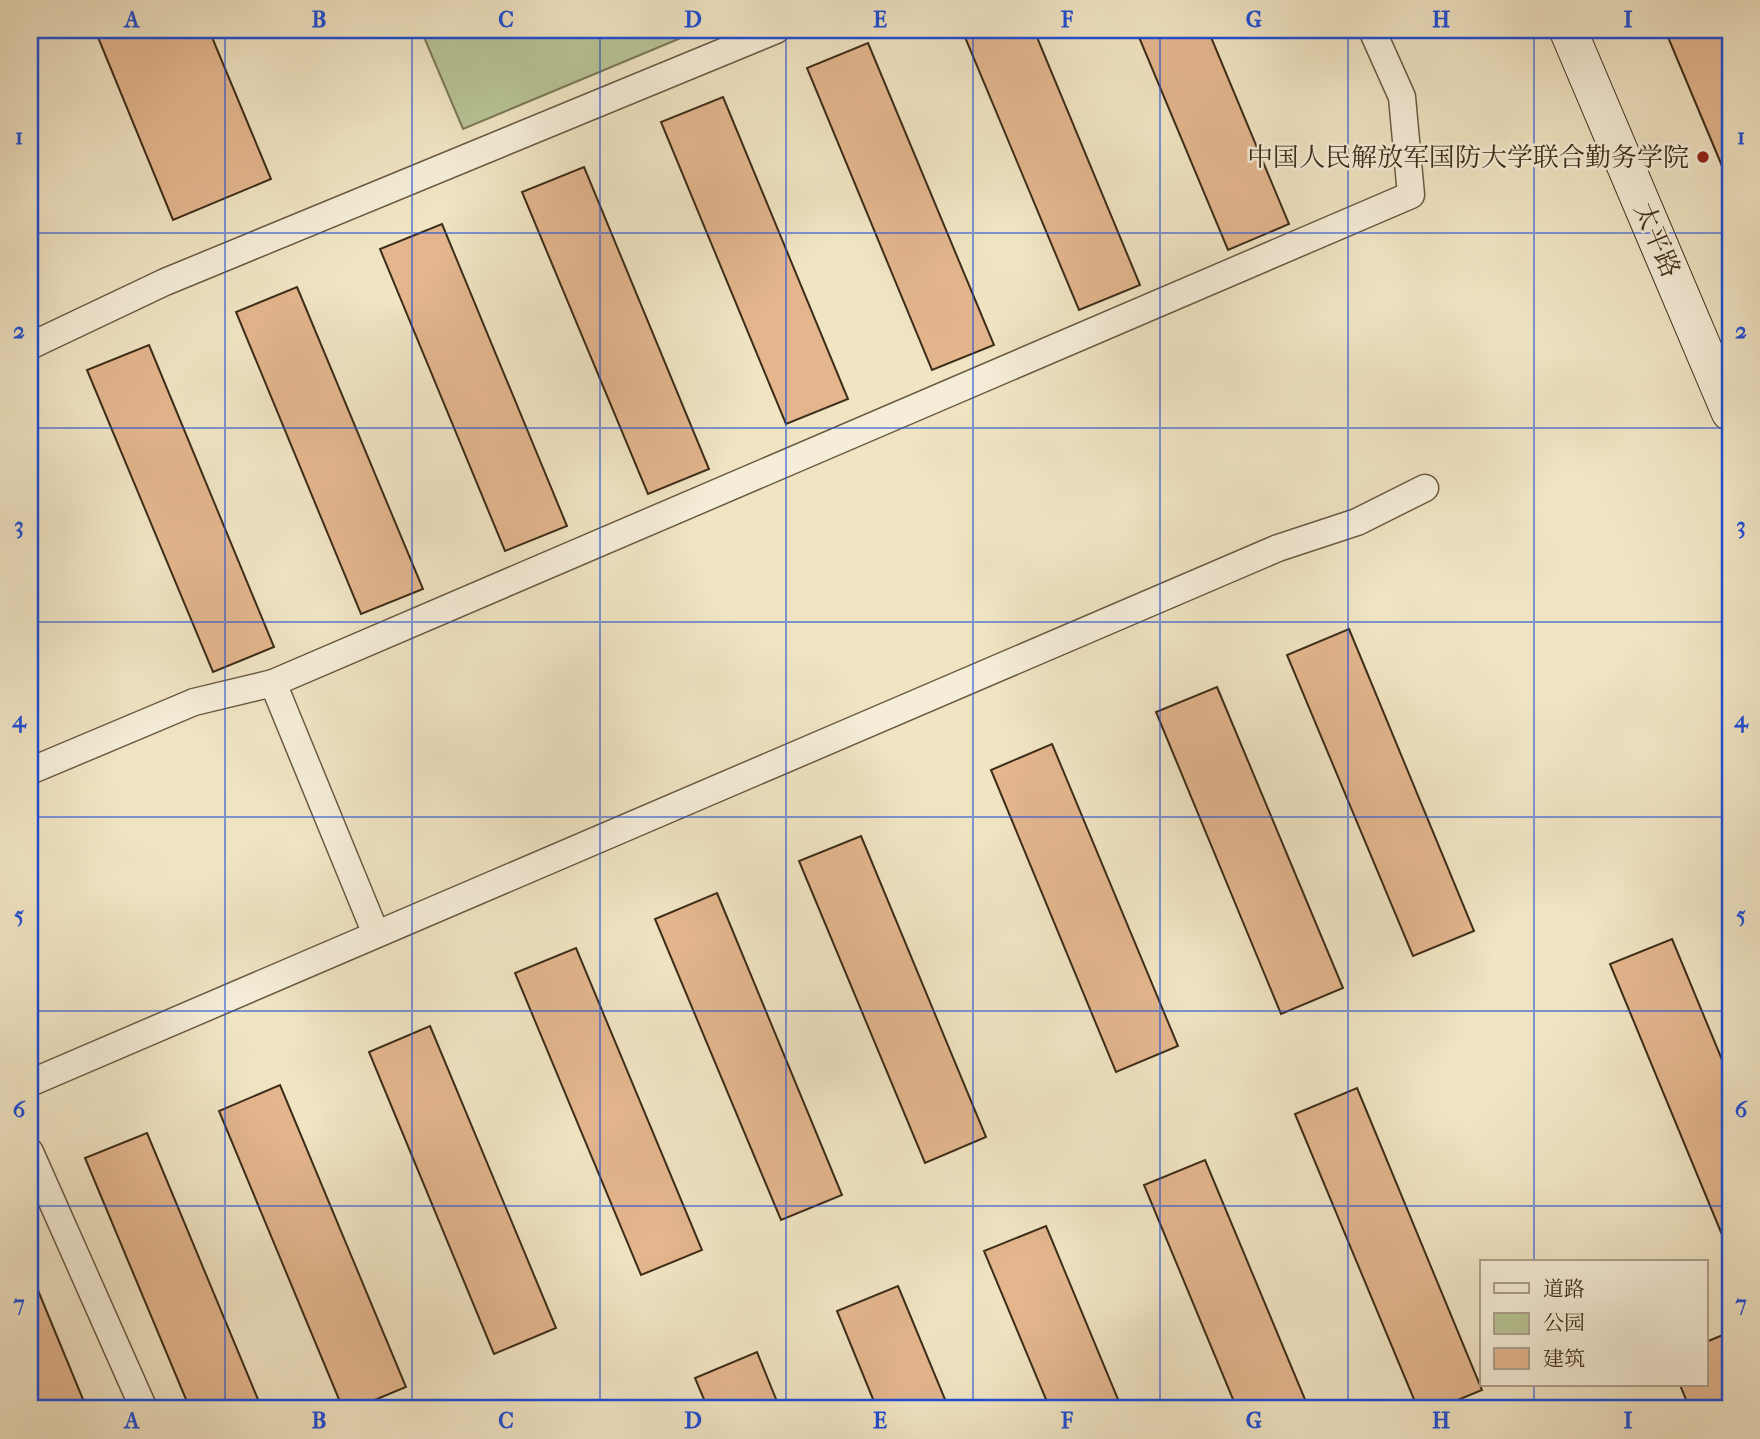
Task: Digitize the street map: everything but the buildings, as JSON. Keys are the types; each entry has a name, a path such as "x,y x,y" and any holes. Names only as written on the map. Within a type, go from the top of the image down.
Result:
{"street":[{"path":"30,346 165,282 776,30"},
{"path":"30,771 194,702 273,683 1412,195 1402,97 1372,30"},
{"name":"太平路","path":"1568,30 1730,412"},
{"path":"30,1083 1278,548 1357,522 1425,488"},
{"path":"273,683 376,934"},
{"path":"30,1152 144,1409"}],"green space":[{"path":"421,30 700,30 463,129"}],"place":[{"name":"中国人民解放军国防大学联合勤务学院","path":"1703,157"}]}
